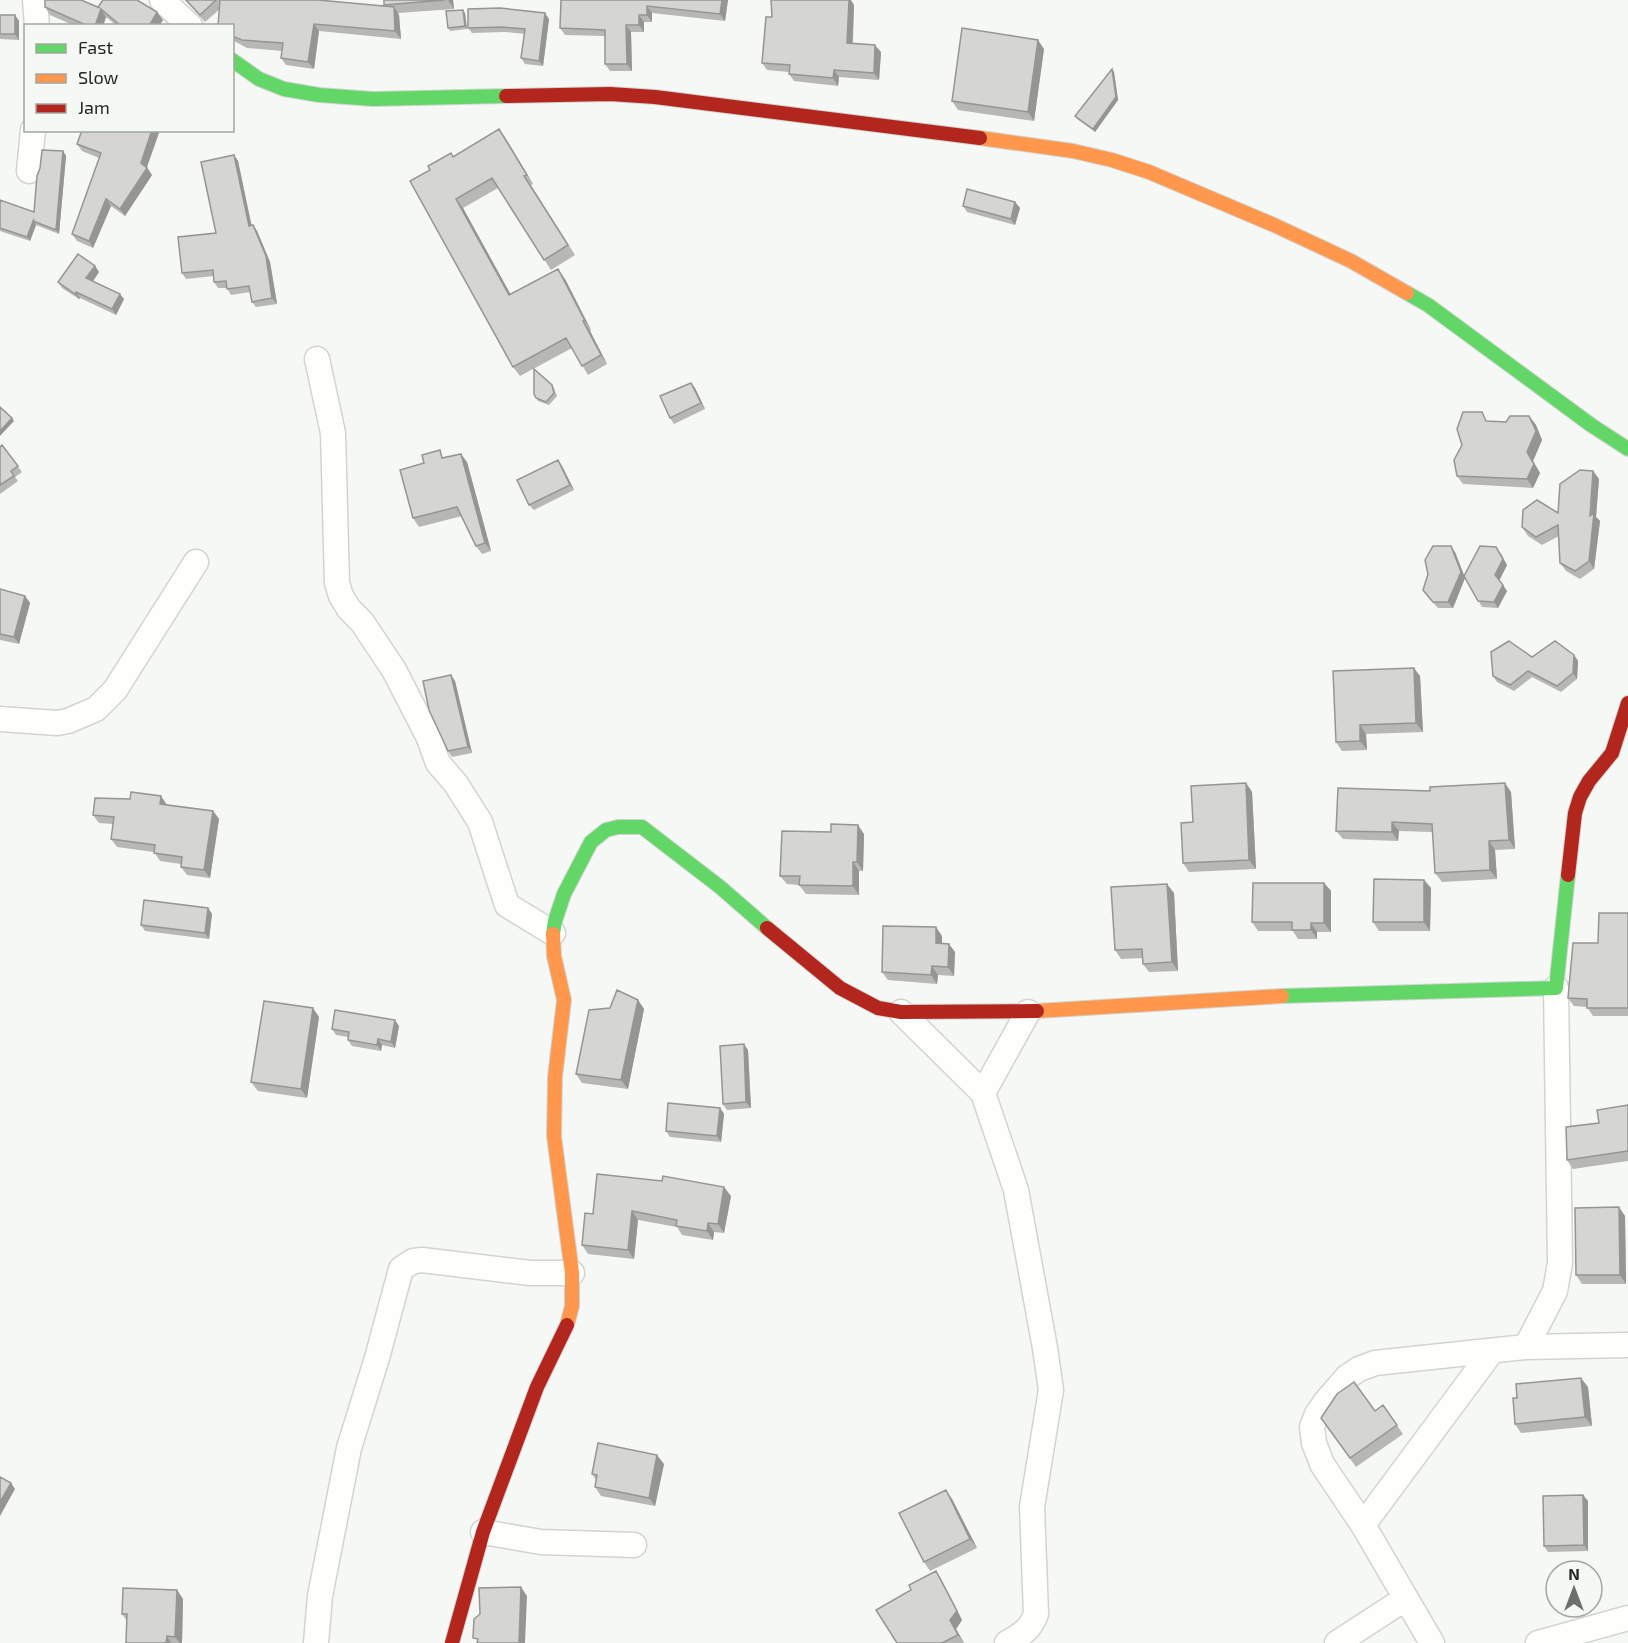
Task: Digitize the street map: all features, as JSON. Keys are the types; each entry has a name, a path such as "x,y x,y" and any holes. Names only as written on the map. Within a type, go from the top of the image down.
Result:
{"street":[{"path":"35,0 37,24"},
{"path":"162,0 188,24"},
{"path":"234,61 259,79 284,89 319,95 373,99 610,94 655,97 1073,151 1112,160 1149,172 1274,225 1351,261 1428,305 1591,425 1628,449"},
{"path":"29,171 33,132"},
{"path":"317,359 333,434 337,583 341,596 394,669 428,736 438,763 456,784 480,822 507,905 553,933"},
{"path":"0,719 57,723 68,721 96,709 114,690 196,562"},
{"path":"1526,1347 1555,1291 1560,1263 1556,988 1575,813 1580,797 1589,781 1612,753 1628,703"},
{"path":"452,1643 483,1532 537,1387 570,1317 573,1297 572,1273 554,1137 555,1077 564,1000 555,960 553,933 557,910 591,842 606,830 618,827 642,827 720,887 840,988 878,1008 901,1012 1028,1012 1261,997 1556,988"},
{"path":"901,1012 983,1093 1016,1190 1051,1390 1032,1507 1036,1614 1032,1624 1019,1639"},
{"path":"983,1093 1028,1012"},
{"path":"316,1643 320,1596 349,1448 401,1269 413,1261 422,1260 530,1273 572,1273"},
{"path":"1432,1643 1363,1525 1322,1464 1314,1443 1312,1427 1317,1414 1347,1377 1375,1363 1526,1347 1628,1346"},
{"path":"1363,1525 1492,1351"},
{"path":"483,1532 541,1542 634,1545"},
{"path":"1337,1643 1406,1598"},
{"path":"1538,1643 1628,1618"}],"building":[{"path":"45,0 81,0 100,8 98,7 103,0 137,0 157,12 150,24 119,24 101,9 96,24 83,24 45,7"},
{"path":"186,0 216,0 200,15"},
{"path":"220,0 318,0 394,7 395,31 314,24 308,62 281,58 283,43 242,40 234,37 234,24 218,24"},
{"path":"384,0 445,0 384,5"},
{"path":"561,0 722,0 720,14 647,6 647,15 639,15 639,25 626,25 627,64 605,64 605,30 560,28"},
{"path":"771,0 849,0 847,43 875,45 874,73 834,70 833,78 789,74 790,65 762,63 766,17 772,17"},
{"path":"500,8 545,13 539,61 521,58 525,29 468,28 468,9"},
{"path":"463,10 465,26 448,28 446,11"},
{"path":"0,15 15,15 15,34 0,34"},
{"path":"962,28 1038,40 1028,112 952,101"},
{"path":"1112,69 1116,97 1093,129 1075,116"},
{"path":"499,129 527,175 524,176 568,245 544,260 492,178 456,199 509,295 558,269 601,355 582,366 566,338 513,367 410,181 430,170 428,166 451,153 453,157"},
{"path":"81,132 151,132 141,163 147,168 120,209 106,199 89,241 72,234 101,153 77,144"},
{"path":"42,150 63,151 56,230 33,221 27,237 0,228 0,200 34,212"},
{"path":"234,155 249,226 253,225 266,256 272,298 252,302 249,286 227,289 226,281 214,282 213,270 182,273 178,237 216,233 201,162"},
{"path":"967,189 1015,202 1011,219 963,206"},
{"path":"78,254 95,266 86,278 120,294 112,309 76,292 75,294 58,282"},
{"path":"534,369 552,385 554,393 546,402 536,398 534,394"},
{"path":"691,383 701,403 670,418 660,396"},
{"path":"0,407 12,418 0,431"},
{"path":"1463,412 1482,412 1486,421 1506,422 1510,416 1529,416 1536,431 1527,452 1534,464 1527,479 1457,476 1454,460 1462,445 1457,429"},
{"path":"2,445 18,466 11,471 14,476 0,485 0,447"},
{"path":"440,450 442,458 461,454 485,543 476,546 457,507 413,518 400,470 424,463 422,455"},
{"path":"558,460 570,485 529,505 517,480"},
{"path":"1580,470 1593,471 1590,516 1594,513 1589,561 1575,571 1560,563 1558,525 1536,537 1522,527 1523,510 1537,500 1558,513 1560,484"},
{"path":"1433,546 1451,546 1461,572 1448,602 1433,602 1423,590 1428,574 1425,560"},
{"path":"1480,546 1496,547 1503,559 1495,575 1503,585 1494,602 1478,601 1464,576"},
{"path":"0,589 25,596 14,637 0,634"},
{"path":"1509,641 1532,657 1555,641 1574,655 1573,673 1557,686 1528,671 1510,685 1493,676 1491,652"},
{"path":"1414,668 1416,723 1360,725 1360,741 1336,742 1333,671"},
{"path":"451,675 468,747 448,751 429,710 423,681"},
{"path":"1246,783 1249,860 1183,863 1181,823 1193,822 1191,786"},
{"path":"1505,783 1509,840 1489,841 1490,870 1435,873 1432,824 1392,822 1392,832 1336,831 1338,788 1430,791 1430,787"},
{"path":"131,792 161,796 160,804 213,811 204,870 181,867 182,857 154,853 155,845 111,839 114,817 93,815 95,798 130,799"},
{"path":"831,824 858,825 857,862 853,862 853,886 799,885 800,876 780,876 782,831 831,832"},
{"path":"1374,879 1424,880 1424,922 1373,922"},
{"path":"1253,883 1324,883 1324,923 1311,923 1311,930 1292,930 1292,922 1252,922"},
{"path":"1167,884 1172,962 1143,964 1142,949 1115,950 1111,887"},
{"path":"144,900 208,908 205,933 141,925"},
{"path":"1599,913 1628,913 1628,1008 1587,1008 1587,999 1568,998 1573,943 1598,943"},
{"path":"883,926 936,927 936,943 949,944 948,967 932,966 931,975 882,972"},
{"path":"617,990 638,1000 621,1080 576,1074 589,1010 610,1008"},
{"path":"264,1001 313,1008 301,1089 251,1082"},
{"path":"335,1010 395,1020 391,1042 378,1039 377,1045 348,1040 349,1032 332,1029"},
{"path":"744,1044 746,1102 723,1104 720,1046"},
{"path":"668,1103 720,1108 717,1136 666,1131"},
{"path":"1628,1105 1628,1151 1567,1160 1566,1127 1599,1123 1597,1110"},
{"path":"597,1174 662,1181 663,1176 724,1187 718,1224 708,1223 707,1231 676,1226 677,1220 632,1211 628,1250 582,1245 585,1213 593,1214"},
{"path":"1619,1207 1620,1275 1576,1275 1575,1208"},
{"path":"1581,1378 1585,1417 1515,1424 1513,1398 1517,1398 1516,1384"},
{"path":"1354,1382 1375,1411 1383,1405 1397,1425 1350,1458 1321,1418 1337,1394"},
{"path":"598,1443 657,1455 649,1498 595,1487 597,1475 592,1474"},
{"path":"0,1477 11,1483 0,1502"},
{"path":"946,1490 970,1539 924,1562 899,1513"},
{"path":"1583,1495 1584,1545 1544,1546 1543,1496"},
{"path":"936,1571 957,1611 950,1620 958,1635 942,1643 897,1643 876,1610 911,1590 909,1585"},
{"path":"521,1587 519,1643 477,1643 478,1639 473,1638 474,1619 480,1614 479,1588"},
{"path":"123,1588 177,1590 175,1637 167,1636 166,1643 126,1643 127,1614 122,1614"}],"traffic: fast":[{"path":"234,61 259,79 284,89 319,95 373,99 506,96"},
{"path":"1407,293 1428,305 1591,425 1628,449"},
{"path":"553,934 564,894 591,842 606,830 618,827 642,827 720,887 767,928"},
{"path":"1282,996 1556,988 1568,875"}],"traffic: slow":[{"path":"980,138 1073,151 1149,172 1274,225 1351,261 1407,293"},
{"path":"553,934 554,956 564,1000 555,1077 554,1136 572,1273 572,1306 567,1325"},
{"path":"1037,1011 1282,996"}],"traffic: jam":[{"path":"506,96 610,94 655,97 980,138"},
{"path":"1568,875 1575,813 1580,797 1589,781 1612,753 1628,703"},
{"path":"767,928 840,988 878,1008 901,1012 1037,1011"},
{"path":"452,1643 483,1532 537,1387 567,1325"}]}
